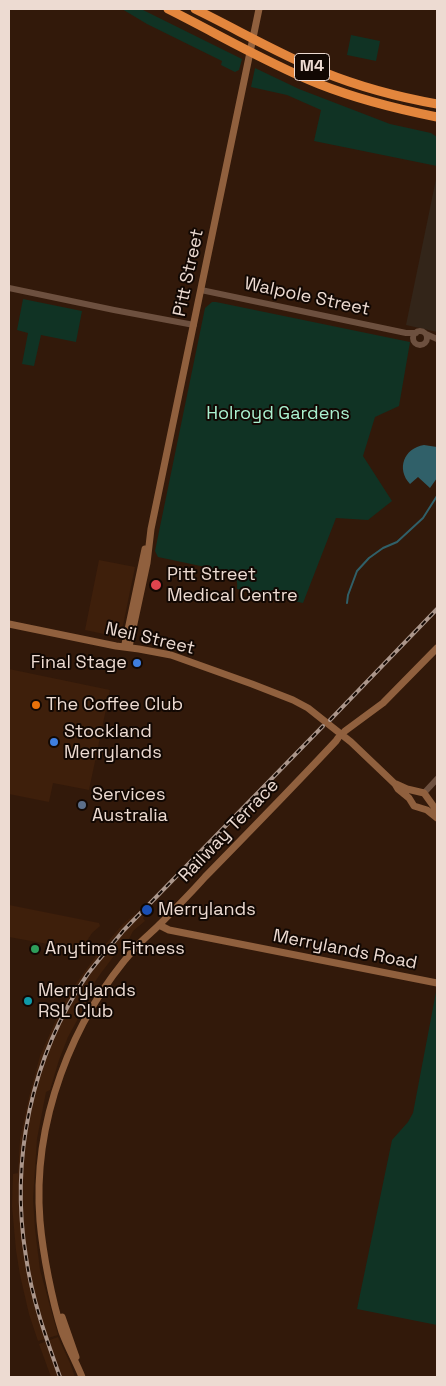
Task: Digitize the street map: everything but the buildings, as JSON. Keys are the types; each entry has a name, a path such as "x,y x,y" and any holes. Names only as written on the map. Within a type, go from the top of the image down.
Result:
{"highway":[{"name":"M4","path":"168,9 317,83 384,105 437,116"},
{"name":"M4","path":"196,9 323,72 378,91 437,104"}],"main road":[{"name":"Pitt Street","path":"127,647 140,569 148,544 259,9"},
{"name":"Neil Street","path":"9,624 171,656 277,694 308,708 383,772 398,789 407,795 416,808 432,812 437,818"},
{"path":"345,731 383,703 437,648"},
{"name":"Railway Terrace","path":"81,1374 63,1334 50,1284 42,1240 40,1205 43,1149 53,1099 71,1048 87,1014 137,946 338,738"},
{"path":"395,784 423,795 437,811"},
{"path":"412,802 412,796 423,795"},
{"path":"421,808 426,806 423,795"},
{"name":"Merrylands Road","path":"159,925 169,930 437,983"}],"street":[{"path":"9,288 194,325"},
{"name":"Walpole Street","path":"201,290 415,336"},
{"path":"426,337 424,343 416,343 415,336 422,331 426,337 437,339"},
{"path":"423,795 437,779"}],"shaded area":[{"path":"437,179 437,332 406,325"},
{"path":"99,560 135,567 121,635 118,637 85,630"},
{"name":"Stockland Merrylands","path":"9,669 110,690 89,790 53,783 49,802 9,794"},
{"path":"9,905 99,923 100,926 92,933 81,950 9,937"},
{"path":"145,908 149,912 143,918 145,921 133,931 129,939 131,944 120,948 88,992 86,1004 68,1037 50,1090 46,1092 37,1139 33,1199 40,1270 58,1335 38,1341 29,1314 20,1275 12,1206 13,1174 18,1173 20,1139 29,1097 40,1056 72,989 98,953 123,924 135,914 137,916"},
{"path":"58,1337 75,1377 51,1377 39,1344"}],"green space":[{"path":"122,9 141,9 242,59 239,70 235,72 221,65 222,61 147,24"},
{"path":"351,35 380,41 376,61 347,55"},
{"path":"255,68 299,89 390,124 431,133 437,137 437,166 314,141 321,110 287,95 251,87"},
{"path":"23,299 82,311 76,342 41,335 34,366 22,364 28,333 17,330"},
{"name":"Holroyd Gardens","path":"212,302 410,342 399,406 375,417 363,456 392,501 368,520 336,518 303,603 237,589 236,579 229,572 158,557 155,551 205,308"},
{"path":"436,992 437,1325 357,1309 392,1140 408,1122 413,1113"}],"water":[{"path":"424,445 437,447 437,478 430,488 418,477 410,484 403,472 404,460 407,455 411,450"}],"waterway":[{"path":"347,603 357,571 369,558 383,548 397,542 423,518 437,496"}],"railway":[{"path":"330,720 437,609"},
{"path":"60,1377 32,1288 22,1220 21,1184 30,1110 39,1075 52,1040 68,1007 87,975 123,931 323,726"}],"place":[{"name":"Pitt Street Medical Centre","path":"156,585"},
{"name":"Final Stage","path":"137,663"},
{"name":"The Coffee Club","path":"36,705"},
{"name":"Stockland Merrylands","path":"54,742"},
{"name":"Services Australia","path":"82,805"},
{"name":"Merrylands","path":"147,910"},
{"name":"Anytime Fitness","path":"35,949"},
{"name":"Merrylands RSL Club","path":"28,1001"}]}
